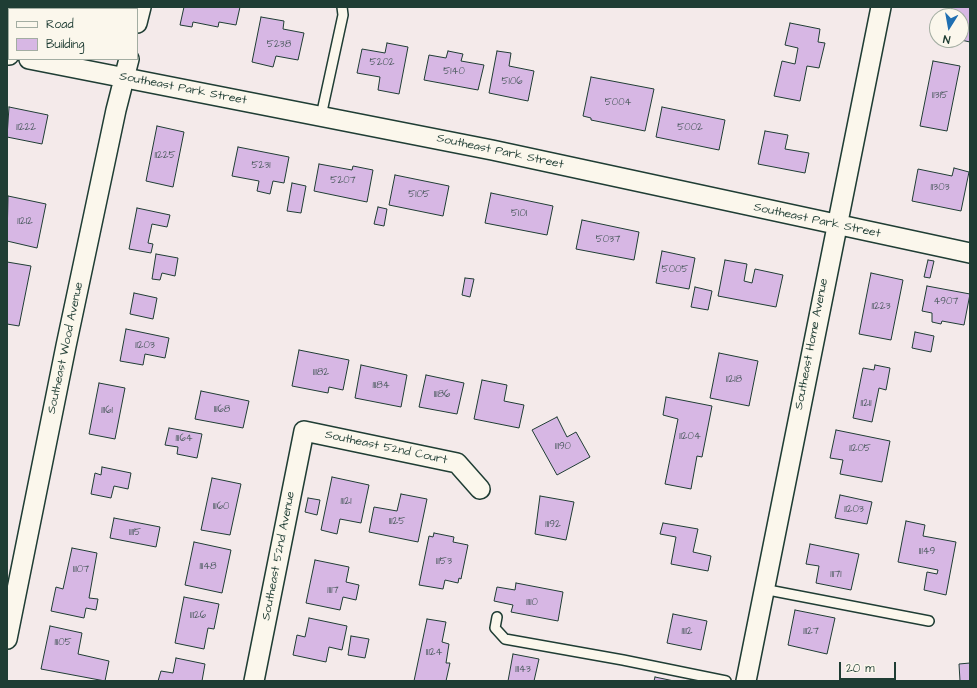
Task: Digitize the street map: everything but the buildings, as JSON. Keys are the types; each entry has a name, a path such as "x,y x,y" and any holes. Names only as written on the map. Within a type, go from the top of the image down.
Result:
{"street":[{"path":"138,19 141,7"},
{"name":"Southeast Home Avenue","path":"746,681 763,589 881,7"},
{"name":"Southeast Park Street","path":"34,60 492,150 970,253"},
{"name":"Southeast Wood Avenue","path":"7,639 66,346 116,110 129,60"},
{"name":"Southeast 52nd Court","path":"304,431 457,463 480,489"},
{"name":"Southeast 52nd Avenue","path":"254,681 304,431"}],"lane":[{"path":"321,116 343,15 342,7"},
{"path":"763,589 929,621"},
{"path":"497,616 495,628 506,639 623,660 726,681"}]}
